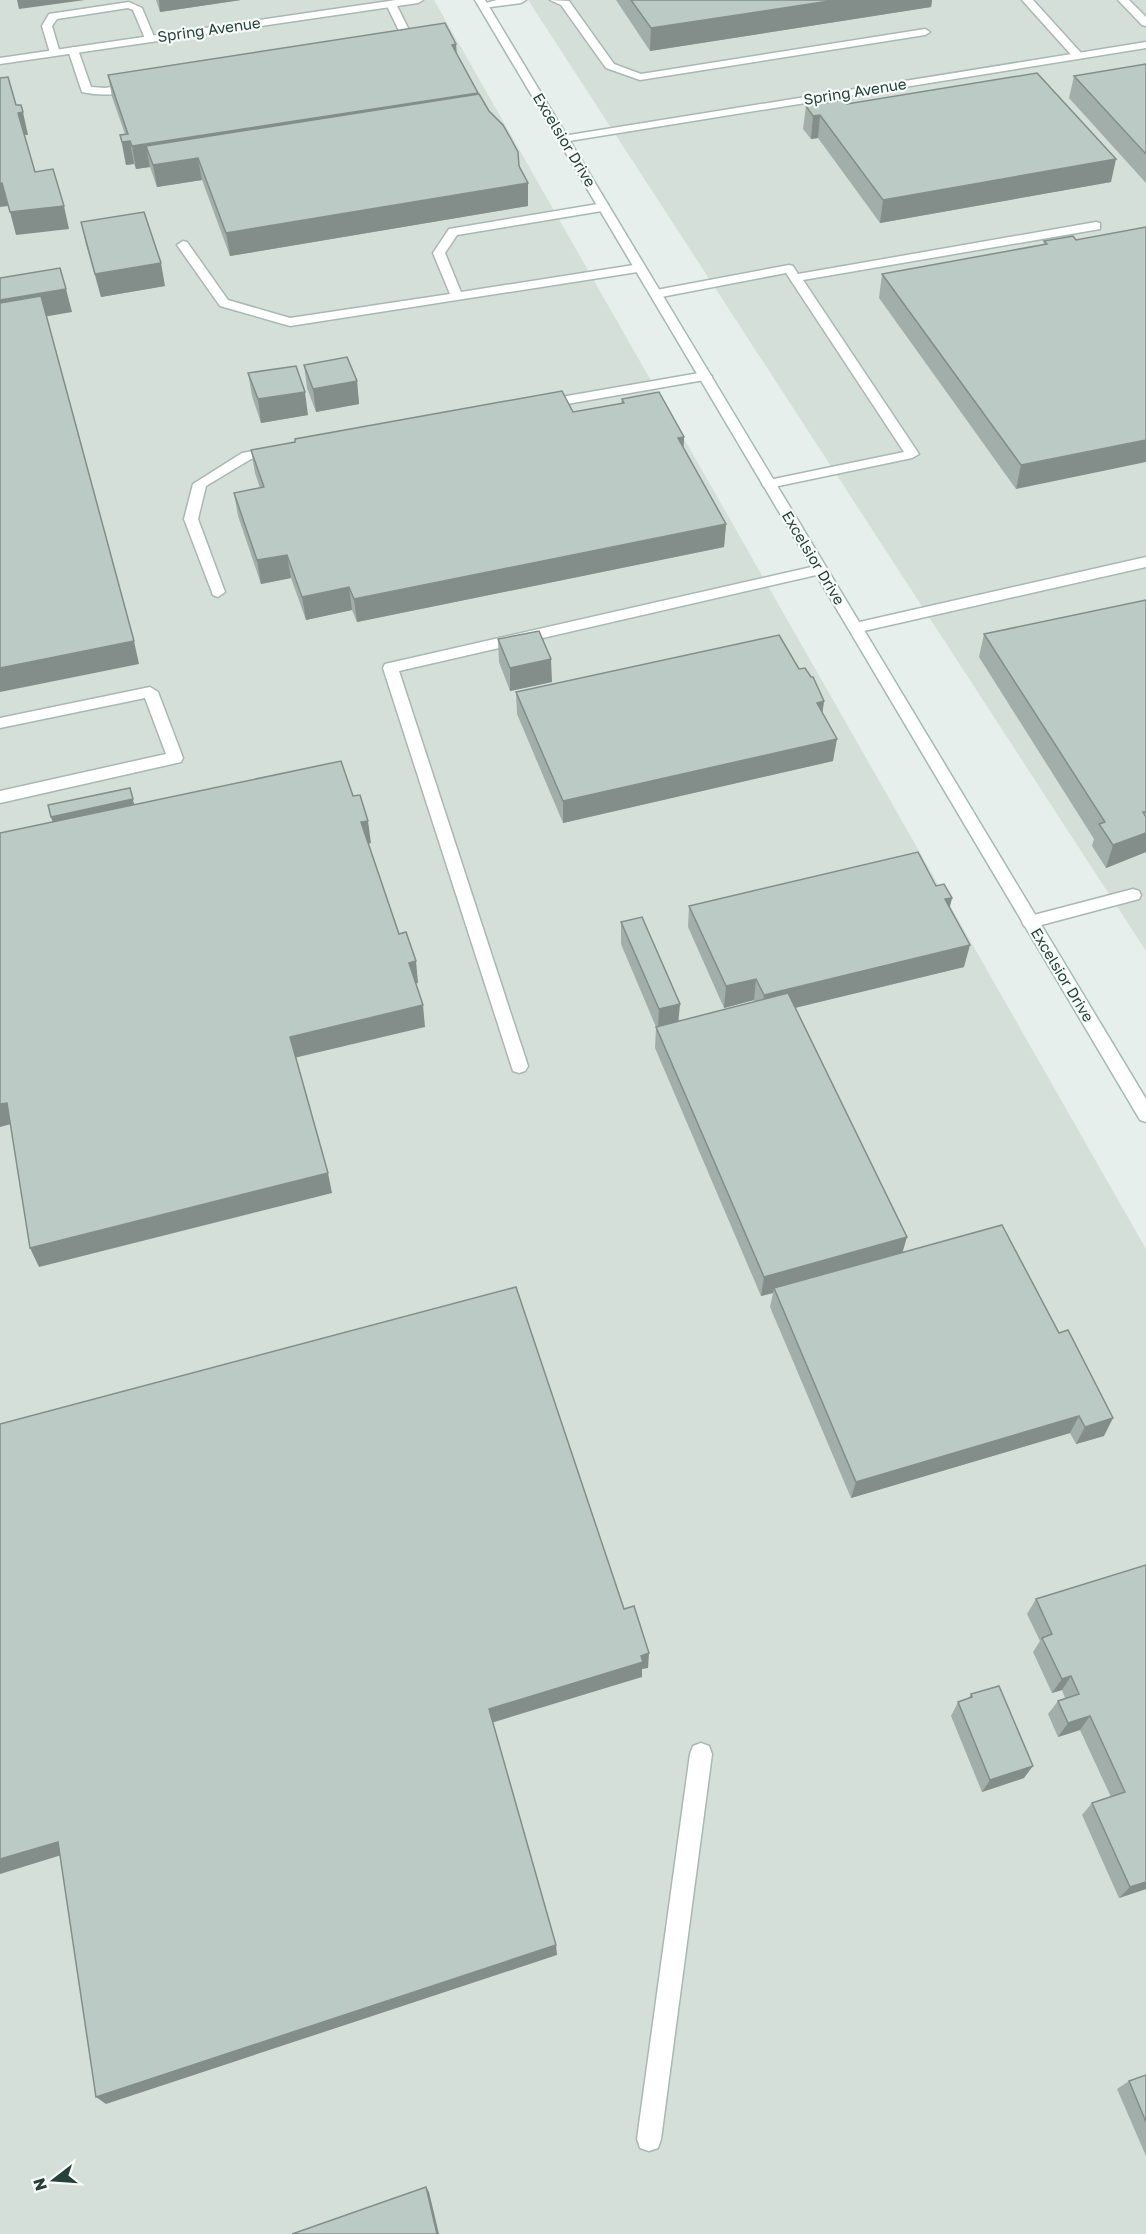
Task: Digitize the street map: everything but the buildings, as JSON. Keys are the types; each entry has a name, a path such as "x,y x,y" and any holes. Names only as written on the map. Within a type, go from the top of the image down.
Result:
{"street":[{"name":"Spring Avenue","path":"0,61 418,0"},
{"path":"482,3 521,0"},
{"path":"555,0 565,3 609,66 640,77 925,32"},
{"path":"1027,0 1078,56"},
{"path":"1123,0 1146,23"},
{"name":"Excelsior Drive","path":"482,3 1146,1115"},
{"path":"54,53 47,26 53,16 135,4 150,39"},
{"path":"386,48 398,46 408,38 391,4"},
{"name":"Spring Avenue","path":"563,139 1146,45"},
{"path":"73,50 86,90 105,91 152,84"},
{"path":"457,296 439,253 453,232 604,207"},
{"path":"795,278 1096,226"},
{"path":"183,245 224,303 290,322 640,268"},
{"path":"656,294 789,269 912,454 769,484"},
{"path":"525,408 705,376"},
{"path":"218,592 191,519 200,484 247,456 293,448"},
{"path":"855,628 1146,562"},
{"path":"519,1066 390,668 820,570"},
{"path":"0,723 150,692 175,758 0,797"},
{"path":"1030,922 1133,895"},
{"path":"649,2139 700,1754"}],"shaded area":[{"path":"0,0 434,0 1146,1249 1146,2234 0,2234"},
{"path":"528,0 1146,0 1146,951"}]}
